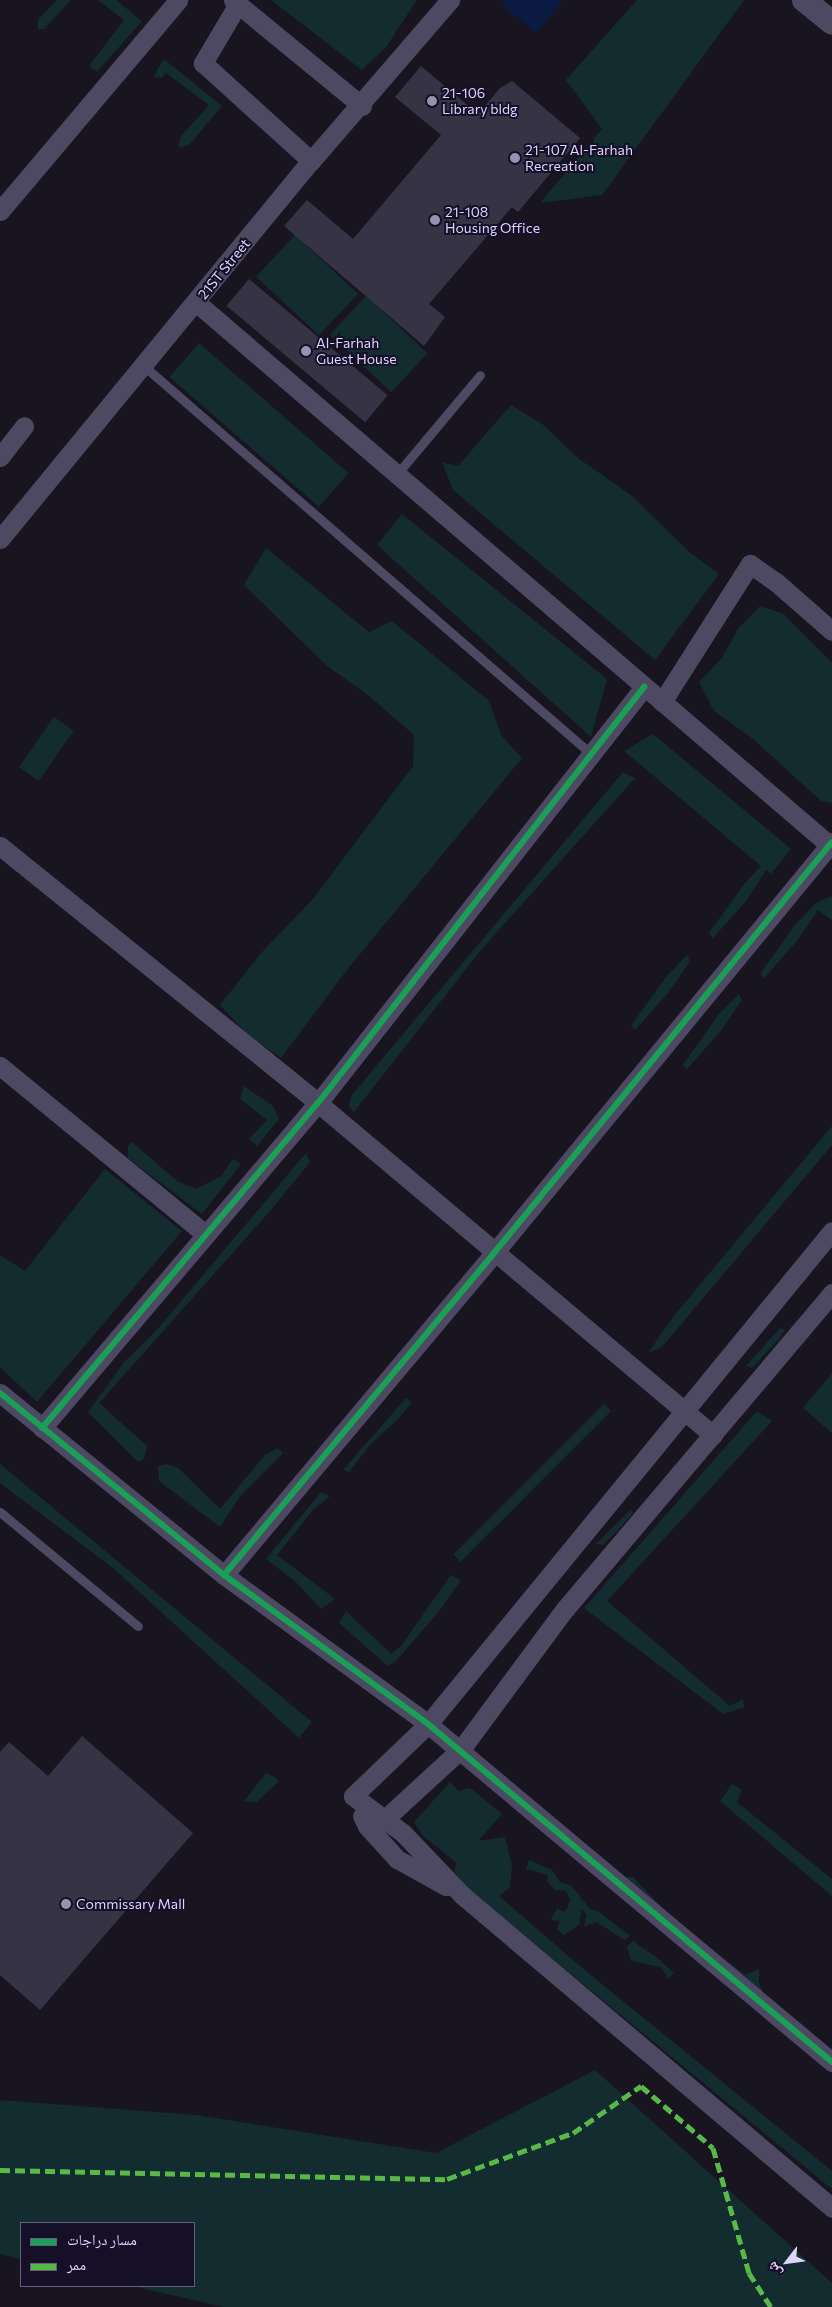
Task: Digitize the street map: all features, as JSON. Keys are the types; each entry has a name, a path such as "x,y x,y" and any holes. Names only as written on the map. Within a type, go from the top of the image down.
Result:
{"street":[{"path":"0,211 178,0"},
{"name":"21ST Street","path":"0,539 145,367 312,161 362,106 450,0"},
{"path":"804,0 832,23"},
{"path":"312,161 203,63 235,2 362,106"},
{"path":"197,303 831,845 494,1253 224,1575"},
{"path":"0,457 24,426"},
{"path":"662,702 750,564 776,582 832,631"},
{"path":"42,1428 204,1234 318,1103 590,753 644,687"},
{"path":"0,846 318,1103 494,1253 713,1435"},
{"path":"0,1066 204,1234"},
{"path":"353,1796 428,1724 686,1413 832,1231"},
{"path":"367,1826 385,1818 460,1750 565,1609 832,1293"},
{"path":"0,1393 224,1575 428,1724 832,2062"},
{"path":"541,1587 565,1609"},
{"path":"353,1796 385,1818 462,1895 832,2208"},
{"path":"353,1796 367,1826 398,1860 462,1895"}],"lane":[{"path":"145,367 590,753"},
{"path":"397,474 480,375"},
{"path":"0,1512 138,1626"}],"green space":[{"path":"57,0 71,0 44,29 38,29 38,20"},
{"path":"98,0 116,0 142,21 97,72 89,66 124,20"},
{"path":"271,0 417,0 386,47 362,70"},
{"path":"637,0 744,0 602,195 540,203 602,129 566,80"},
{"path":"164,59 222,106 190,144 181,148 178,145 182,135 209,105 166,73 161,78 153,77"},
{"path":"295,235 358,294 319,335 256,277"},
{"path":"366,296 427,353 391,392 330,335"},
{"path":"199,343 348,473 319,507 169,377"},
{"path":"511,405 542,424 578,458 632,496 689,552 719,574 655,660 453,490 442,462 458,466"},
{"path":"402,514 607,679 591,737 377,545"},
{"path":"266,548 369,632 392,621 489,701 501,735 522,758 346,971 281,1058 247,1034 220,1005 262,952 313,899 413,766 414,735 368,695 327,666 244,585"},
{"path":"760,606 782,613 832,663 832,803 821,801 752,738 714,711 699,682 721,659 738,629"},
{"path":"54,717 74,731 39,781 19,767"},
{"path":"653,734 791,849 771,874 766,870 746,901 713,938 709,933 744,884 761,866 624,751"},
{"path":"623,772 635,778 481,950 354,1112 349,1107 351,1096"},
{"path":"832,896 832,920 818,910 797,941 764,978 760,974 795,925 816,903"},
{"path":"687,955 690,961 668,993 635,1030 631,1026 666,977"},
{"path":"739,994 742,1000 720,1032 687,1069 683,1065 718,1015"},
{"path":"244,1086 273,1106 279,1119 257,1146 249,1139 267,1120 240,1099"},
{"path":"832,1126 832,1145 662,1347 648,1353 673,1317"},
{"path":"132,1142 177,1181 196,1189 221,1176 233,1159 241,1164 202,1214 128,1158 128,1146"},
{"path":"306,1153 310,1162 270,1211 99,1403 147,1446 144,1459 138,1462 88,1412 125,1361 155,1332"},
{"path":"105,1169 182,1231 37,1402 0,1367 0,1255 25,1271"},
{"path":"780,1328 785,1330 779,1339 752,1368 746,1366"},
{"path":"832,1373 832,1433 803,1408"},
{"path":"406,1398 412,1402 399,1418 369,1446 349,1472 343,1470"},
{"path":"604,1404 611,1411 460,1562 453,1555"},
{"path":"757,1411 772,1421 607,1601 730,1706 743,1699 744,1707 723,1714 584,1608"},
{"path":"278,1448 283,1453 241,1495 220,1527 159,1481 158,1466 166,1464 178,1468 220,1509 265,1455"},
{"path":"0,1464 312,1722 299,1738 113,1568 0,1483"},
{"path":"321,1492 330,1496 313,1510 277,1555 335,1599 321,1609 296,1582 266,1559"},
{"path":"631,1509 633,1513 603,1545 596,1544"},
{"path":"451,1575 461,1580 440,1610 396,1661 388,1666 339,1623 346,1611 391,1654 401,1646"},
{"path":"266,1773 276,1778 278,1782 257,1802 244,1801"},
{"path":"450,1782 459,1791 470,1788 502,1814 478,1841 505,1837 512,1865 510,1887 499,1896 587,1972 832,2171 832,2189 468,1889 454,1871 457,1863 423,1836 414,1822"},
{"path":"732,1784 742,1790 737,1802 832,1879 832,1896 720,1801"},
{"path":"529,1860 552,1870 560,1882 572,1886 590,1909 598,1911 630,1936 625,1940 596,1922 584,1927 586,1915 582,1909 579,1925 564,1935 557,1929 560,1921 551,1920 557,1908 564,1912 568,1907 570,1900 566,1891 555,1890 547,1881 548,1875 526,1869"},
{"path":"624,1877 633,1877 670,1916 745,1975 759,1969 759,1983 767,2000"},
{"path":"633,1941 656,1957 674,1973 668,1979 661,1967 631,1961 627,1947"},
{"path":"595,2070 832,2283 832,2307 223,2307 137,2287 195,2287 195,2222 20,2222 20,2259 0,2254 0,2100 196,2115 436,2153"}],"water":[{"path":"505,0 563,0 536,33 501,4"}],"building":[{"path":"421,66 478,114 500,88 512,81 580,138 518,212 512,207 429,304 445,317 424,346 284,226 307,200 353,239 441,135 395,97"},
{"name":"Al-Farhah Guest House","path":"249,279 388,395 365,422 227,306"},
{"name":"Commissary Mall","path":"82,1736 193,1833 40,2010 0,1975 0,1752 9,1742 48,1776"}],"marked path":[{"path":"0,2170 447,2179 573,2133 641,2086 713,2148 749,2273 771,2307"}],"cycle path":[{"path":"42,1428 318,1103 644,687"},
{"path":"224,1575 494,1253 832,842"},
{"path":"0,1393 224,1575 428,1724 832,2062"}],"place":[{"name":"21-106 Library bldg","path":"432,101"},
{"name":"21-107 Al-Farhah Recreation","path":"515,158"},
{"name":"21-108 Housing Office","path":"435,220"},
{"name":"Al-Farhah Guest House","path":"306,351"},
{"name":"Commissary Mall","path":"66,1904"}]}
